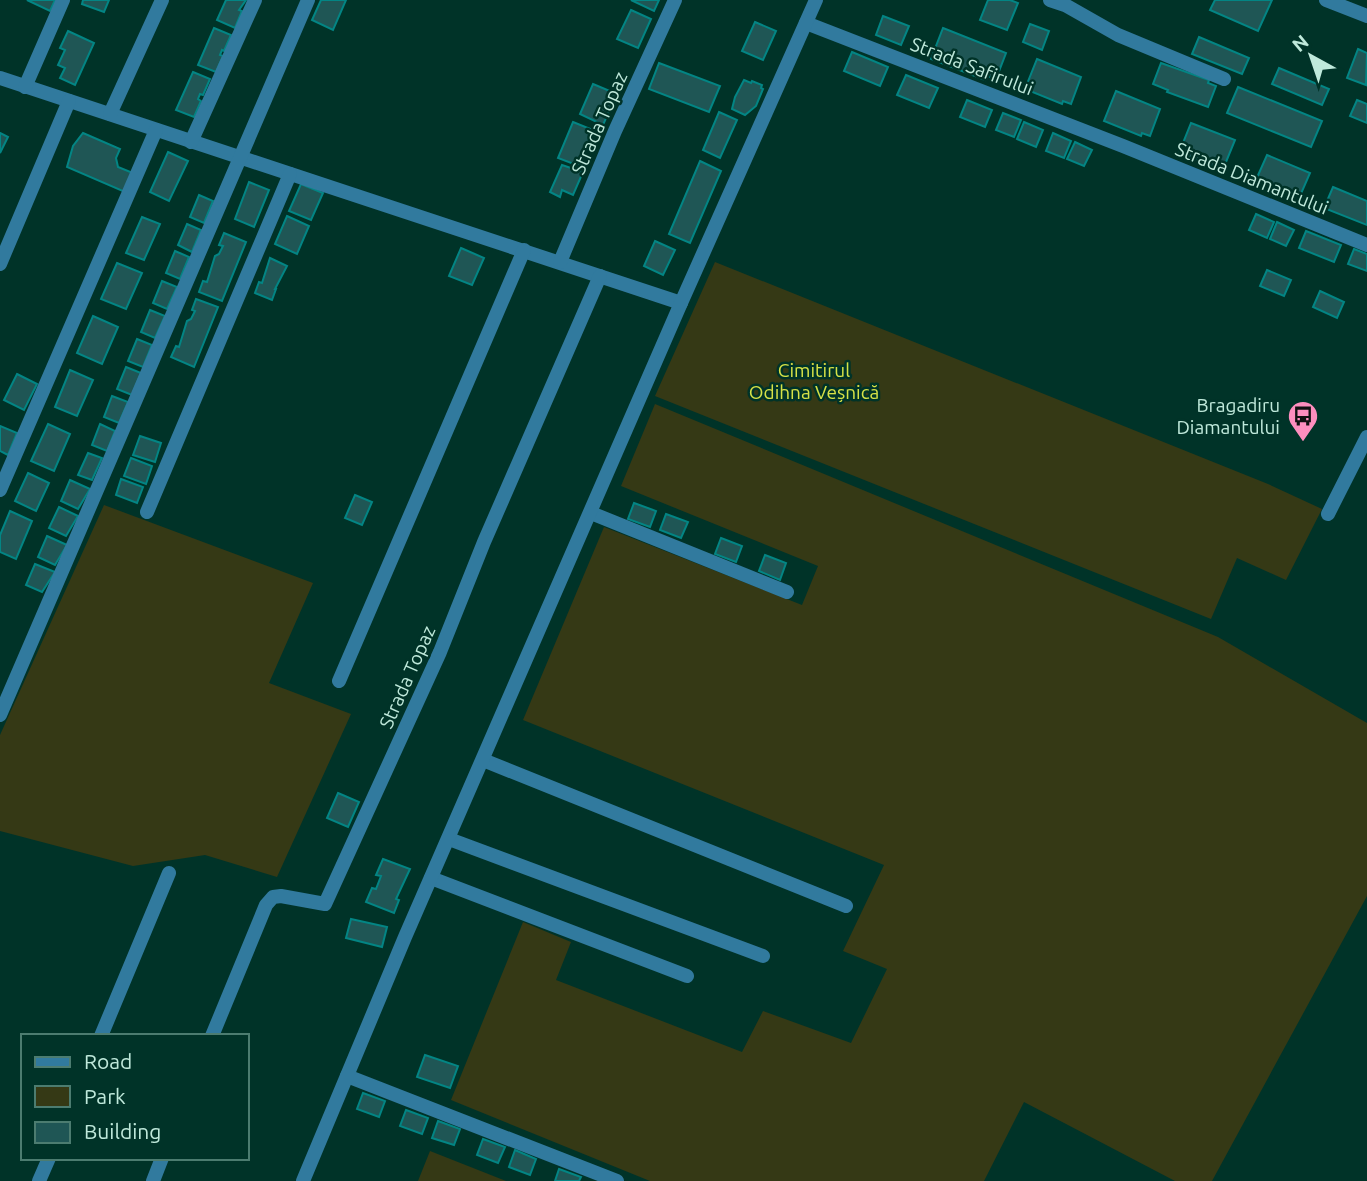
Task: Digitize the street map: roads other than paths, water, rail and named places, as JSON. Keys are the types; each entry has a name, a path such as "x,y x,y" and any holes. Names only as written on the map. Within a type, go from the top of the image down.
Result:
{"street":[{"path":"25,87 63,0"},
{"path":"110,114 162,0"},
{"path":"191,142 255,0"},
{"path":"0,715 308,0"},
{"name":"Strada Topaz","path":"560,262 615,131 676,0"},
{"path":"303,1181 431,878 816,0"},
{"path":"1050,0 1065,5 1118,35 1224,79"},
{"path":"1326,0 1367,16"},
{"name":"Strada Safirului","path":"806,23 1123,146"},
{"path":"0,78 681,303"},
{"path":"0,264 69,101"},
{"path":"0,489 156,130"},
{"name":"Strada Diamantului","path":"1123,146 1367,245"},
{"path":"147,512 290,174"},
{"path":"339,681 524,250"},
{"name":"Strada Topaz","path":"213,1034 266,905 274,897 281,896 325,904 440,652 484,542 600,276"},
{"path":"1328,514 1367,437"},
{"path":"591,513 787,592"},
{"path":"483,760 846,906"},
{"path":"449,839 763,957"},
{"path":"101,1034 169,873"},
{"path":"431,878 687,976"},
{"path":"347,1076 617,1181"},
{"path":"39,1181 48,1160"},
{"path":"153,1181 161,1160"}],"place":[{"name":"Bragadiru Diamantului","path":"1303,443"}],"park label":[{"name":"Cimitirul Odihna Veșnică","path":"814,381"}]}
